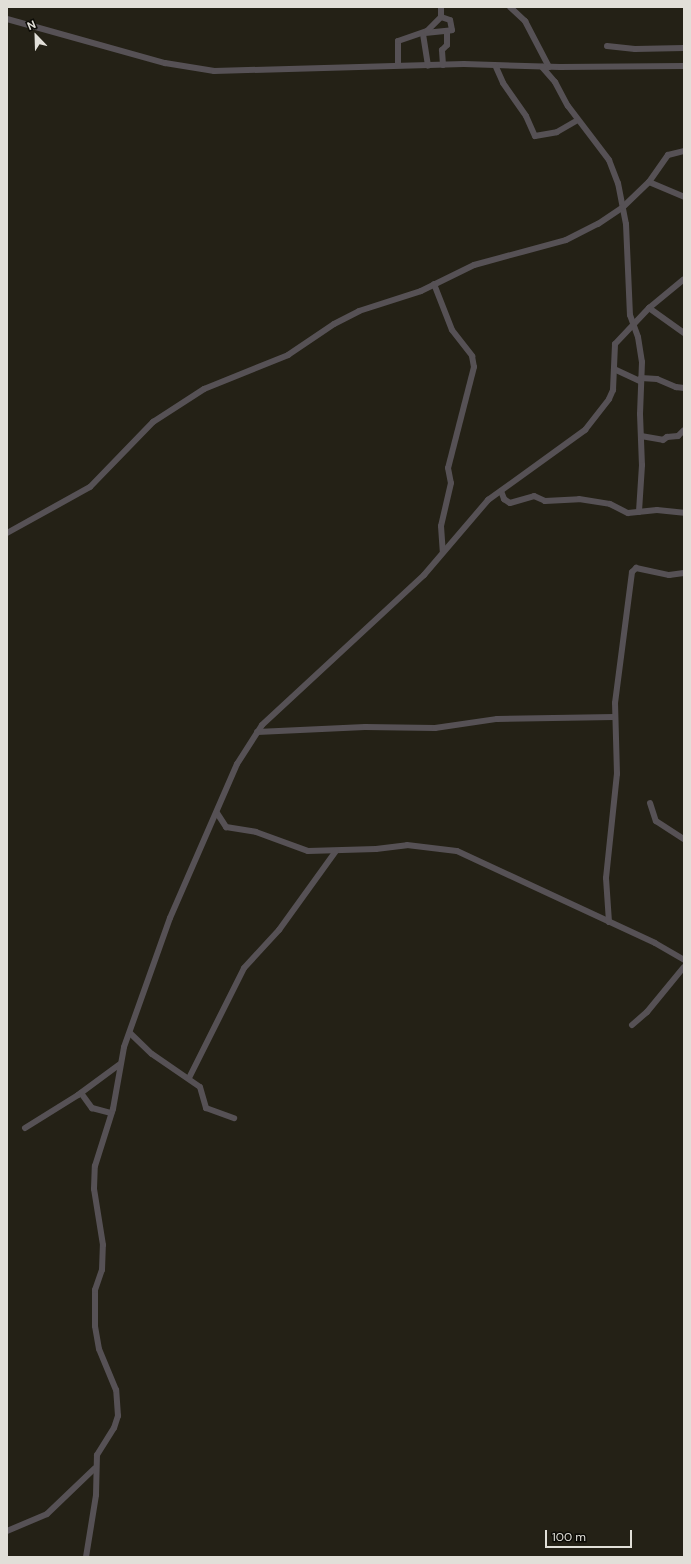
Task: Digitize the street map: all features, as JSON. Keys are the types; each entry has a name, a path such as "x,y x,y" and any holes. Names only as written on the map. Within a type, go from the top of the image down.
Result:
{"street":[{"path":"424,33 441,17 442,7"},
{"path":"510,7 525,21 545,67 578,120 612,166 623,207 632,324 641,353 642,465 639,512"},
{"path":"398,65 398,41 424,33 447,32 452,30 451,21 441,17"},
{"path":"7,19 165,63 214,71 238,72 398,65 496,67 684,66"},
{"path":"444,65 442,50 447,46 447,32"},
{"path":"424,33 428,66"},
{"path":"608,46 635,49 684,48"},
{"path":"496,67 506,89 522,110 535,136 557,132 578,120"},
{"path":"7,533 90,488 153,422 204,389 288,355 330,327 359,311 414,294 482,262 566,240 598,224 623,207 649,182 668,155 684,151"},
{"path":"649,182 684,197"},
{"path":"86,1557 98,1482 95,1468 97,1455 114,1428 118,1416 116,1390 97,1342 95,1290 102,1270 103,1245 94,1177 100,1144 111,1113 120,1064 170,918 217,813 237,764 257,732 424,575 474,514 501,490 585,430 609,399 615,380 615,344 632,324 684,279"},
{"path":"434,284 452,330 472,356 474,367 448,468 451,483 441,526 443,552"},
{"path":"649,308 684,333"},
{"path":"614,369 641,380 657,379 676,387 684,388"},
{"path":"641,436 663,440 667,436 678,436 684,430"},
{"path":"501,490 504,499 510,503 534,496 545,501 579,499 614,505 628,513 657,510 684,513"},
{"path":"670,512 684,519"},
{"path":"609,922 606,878 617,774 614,716 633,570 638,568 669,575 684,573"},
{"path":"257,732 365,727 435,728 497,719 614,716"},
{"path":"650,803 656,821 684,839"},
{"path":"217,813 226,826 256,832 308,851 336,851 407,845 445,848 486,864 655,943 684,960"},
{"path":"189,1078 244,968 288,919 336,851"},
{"path":"632,1025 647,1012 684,967"},
{"path":"130,1032 152,1054 189,1078 203,1091 206,1108 234,1118"},
{"path":"25,1128 81,1093 120,1064"},
{"path":"81,1093 92,1108 111,1113"},
{"path":"7,1531 47,1514 95,1468"}]}
